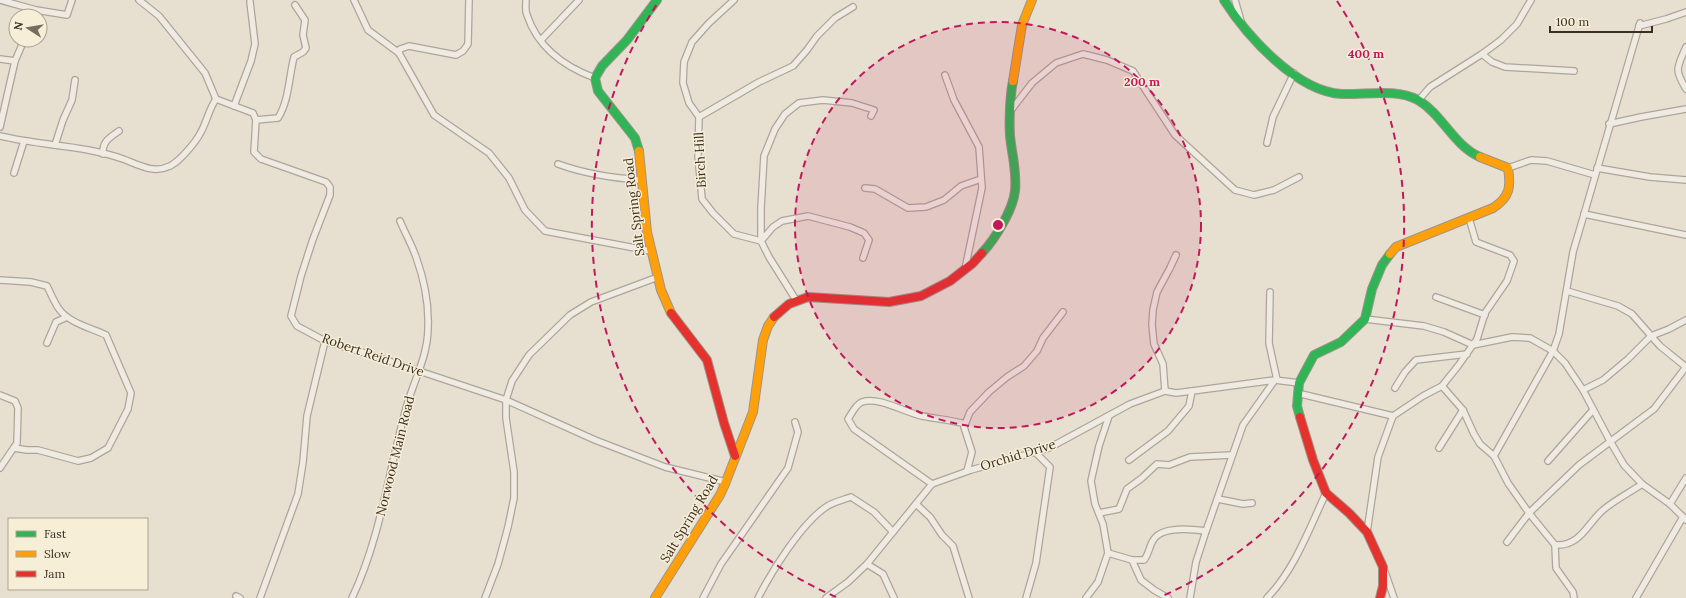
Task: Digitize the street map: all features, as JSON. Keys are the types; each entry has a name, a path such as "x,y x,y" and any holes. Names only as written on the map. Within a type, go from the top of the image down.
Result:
{"street":[{"path":"0,0 29,8"},
{"path":"48,12 67,15 72,0"},
{"path":"139,0 159,16 205,73 216,99 254,114 256,120 278,118 282,111 286,96 294,56 303,52 306,48 303,34 304,20 295,5"},
{"path":"354,0 368,30 399,53 434,115 489,153 509,178 525,210 546,231 651,251"},
{"path":"399,53 400,49 409,46 456,55 463,51 468,44 469,0"},
{"path":"526,0 526,15 541,40 558,60 578,72 595,78 602,66 627,40 657,0"},
{"path":"541,40 578,0"},
{"name":"Birch Hill","path":"734,0 709,23 692,42 684,62 684,83 689,103 699,117 698,156 702,199 713,213 734,234 761,241"},
{"path":"735,456 754,409 759,382 760,350 767,327 784,307 796,300 808,297 889,302 921,296 950,281 965,270 988,248 1010,210 1015,193 1016,174 1010,135 1012,86 1022,25 1032,0"},
{"path":"1224,0 1242,24 1267,50 1304,80 1329,92 1404,95 1418,101 1428,108 1453,137 1469,151 1508,168 1531,160 1547,161 1595,175"},
{"path":"1235,0 1242,24"},
{"path":"1418,101 1430,87 1501,40 1517,24 1531,0"},
{"path":"234,106 251,61 255,44 250,2"},
{"path":"699,117 759,82 793,66 817,36 835,18 853,7"},
{"path":"1494,456 1503,443 1553,351 1559,334 1573,252 1596,168 1639,24 1666,20 1686,12"},
{"path":"1686,47 1685,53 1677,68 1678,76 1686,89"},
{"path":"0,127 15,61 21,48"},
{"path":"1012,109 1032,83 1056,63 1083,54 1107,60 1133,71 1176,135 1235,190 1254,195 1274,190 1299,177"},
{"path":"1482,54 1492,62 1505,67 1574,71"},
{"path":"0,59 15,61"},
{"path":"1267,143 1273,117 1294,73"},
{"path":"945,75 954,100 979,146 982,188 965,270"},
{"name":"Salt Spring Road","path":"595,78 598,91 635,138 640,153 641,180 651,251 661,290 679,325 707,360 724,423 735,456 720,495 655,598"},
{"path":"56,145 63,120 72,100 75,80"},
{"path":"0,136 103,154 123,159 148,169 160,170 171,166 192,144 201,132 210,108 216,99"},
{"path":"796,300 769,258 761,241 764,156 775,129 785,114 798,103 823,100 852,103 874,110 871,116"},
{"path":"1610,124 1641,116 1686,110"},
{"name":"Robert Reid Drive","path":"256,120 254,152 261,159 326,182 330,187 330,195 312,239 291,316 297,326 325,342 506,400 595,440 665,467 726,482"},
{"path":"103,154 102,148 108,138 119,131"},
{"path":"14,173 24,141"},
{"path":"558,164 571,169 614,178 641,180"},
{"path":"1394,598 1383,567 1367,532 1349,513 1326,493 1313,460 1296,406 1299,383 1314,354 1341,342 1365,319 1372,289 1382,265 1396,247 1493,208 1504,200 1510,178 1508,168"},
{"path":"1596,168 1650,177 1686,180"},
{"path":"865,188 875,189 908,208 926,207 944,200 961,186 981,179"},
{"path":"1584,214 1686,235"},
{"path":"761,241 773,227 782,221 808,216 850,227 864,233 869,240 863,258"},
{"path":"1367,532 1378,457 1393,416 1423,396 1442,386 1467,354 1474,345 1485,315 1507,281 1514,261 1510,255 1476,242 1469,218"},
{"name":"Norwood Main Road","path":"352,598 363,576 376,533 402,424 418,371 424,358 428,328 426,296 416,257 400,221"},
{"path":"1165,391 1163,364 1154,344 1152,325 1153,310 1157,292 1176,255"},
{"path":"485,598 498,564 514,498 514,472 506,418 506,400 512,381 529,355 570,315 591,302 658,277"},
{"path":"0,280 31,282 47,286 58,308 67,317 106,335 131,393 128,409 108,448 91,458 78,461 38,450 14,448"},
{"path":"1507,542 1529,513 1579,465 1654,409 1686,367 1660,346 1632,314 1618,306 1567,291"},
{"path":"1190,598 1196,562 1243,425 1276,380 1269,343 1270,292"},
{"path":"1436,297 1485,315"},
{"path":"968,471 972,452 964,427 970,412 988,392 1024,366 1063,312"},
{"path":"47,343 56,322 67,317"},
{"path":"1365,319 1424,326 1444,332 1474,345 1512,337 1530,338 1553,351 1565,363 1583,390 1624,465 1642,484 1670,504 1684,519 1636,598"},
{"path":"1583,390 1603,380 1628,359 1651,336 1670,329 1686,320"},
{"path":"260,598 298,494 303,462 307,416 325,342"},
{"path":"1395,388 1405,372 1416,360 1467,354"},
{"name":"Orchid Drive","path":"932,484 968,471 1049,448 1130,404 1165,391 1176,393 1276,380 1299,383"},
{"path":"1442,386 1463,410 1480,444 1494,456 1508,483 1529,513 1555,544 1556,568 1573,592 1574,598"},
{"path":"1129,460 1168,431 1189,406 1192,391"},
{"path":"1297,393 1393,416"},
{"path":"0,395 15,401 17,405 17,442 0,468"},
{"path":"826,598 848,582 867,564 932,484 854,429 848,419 857,406 861,402 871,401 900,407 921,416 951,420 965,424"},
{"path":"1439,448 1463,410"},
{"path":"1548,461 1593,410"},
{"path":"1086,598 1098,582 1108,552 1103,524 1095,504 1091,481 1099,446 1109,416"},
{"path":"703,598 721,564 788,468 798,432 795,422"},
{"path":"1026,598 1036,563 1050,467 1035,452"},
{"path":"1099,513 1119,509 1127,489 1157,464 1169,465 1190,457 1232,455"},
{"path":"1670,504 1686,478"},
{"path":"1555,544 1564,545 1582,535 1602,511 1642,484"},
{"path":"1267,598 1288,572 1326,493"},
{"path":"758,598 790,545 811,519 827,506 851,497 874,512 894,532"},
{"path":"1218,499 1243,504 1252,503"},
{"path":"916,504 930,517 953,546 969,598"},
{"path":"1108,552 1132,560 1144,560 1155,538 1164,532 1188,528 1206,531"},
{"path":"1132,560 1141,580 1168,598"},
{"path":"867,564 883,574 894,598"},
{"path":"1380,598 1383,586 1383,567"}],"traffic: fast":[{"path":"639,151 635,138 598,91 595,78 602,66 627,40 657,0"},
{"path":"1224,0 1246,30 1260,45 1275,60 1308,84 1325,91 1342,94 1391,93 1409,96 1427,106 1462,145 1480,157"},
{"path":"982,253 1003,224 1014,199 1015,170 1010,130 1010,101 1013,81"},
{"path":"1300,417 1297,406 1299,383 1314,355 1341,342 1365,319 1372,289 1382,265 1390,254"}],"traffic: slow":[{"path":"1013,81 1022,25 1032,0"},
{"path":"639,151 647,232 661,290 671,313"},
{"path":"1390,254 1396,247 1493,208 1503,200 1509,186 1508,168 1480,157"},
{"path":"655,598 720,495 725,484 753,412 763,340 768,326 774,317"}],"traffic: jam":[{"path":"774,317 789,304 808,297 889,302 921,296 950,281 973,263 982,253"},
{"path":"671,313 707,360 724,423 735,456"},
{"path":"1300,417 1313,460 1326,493 1349,513 1367,532 1383,567 1383,586 1380,598"}]}
